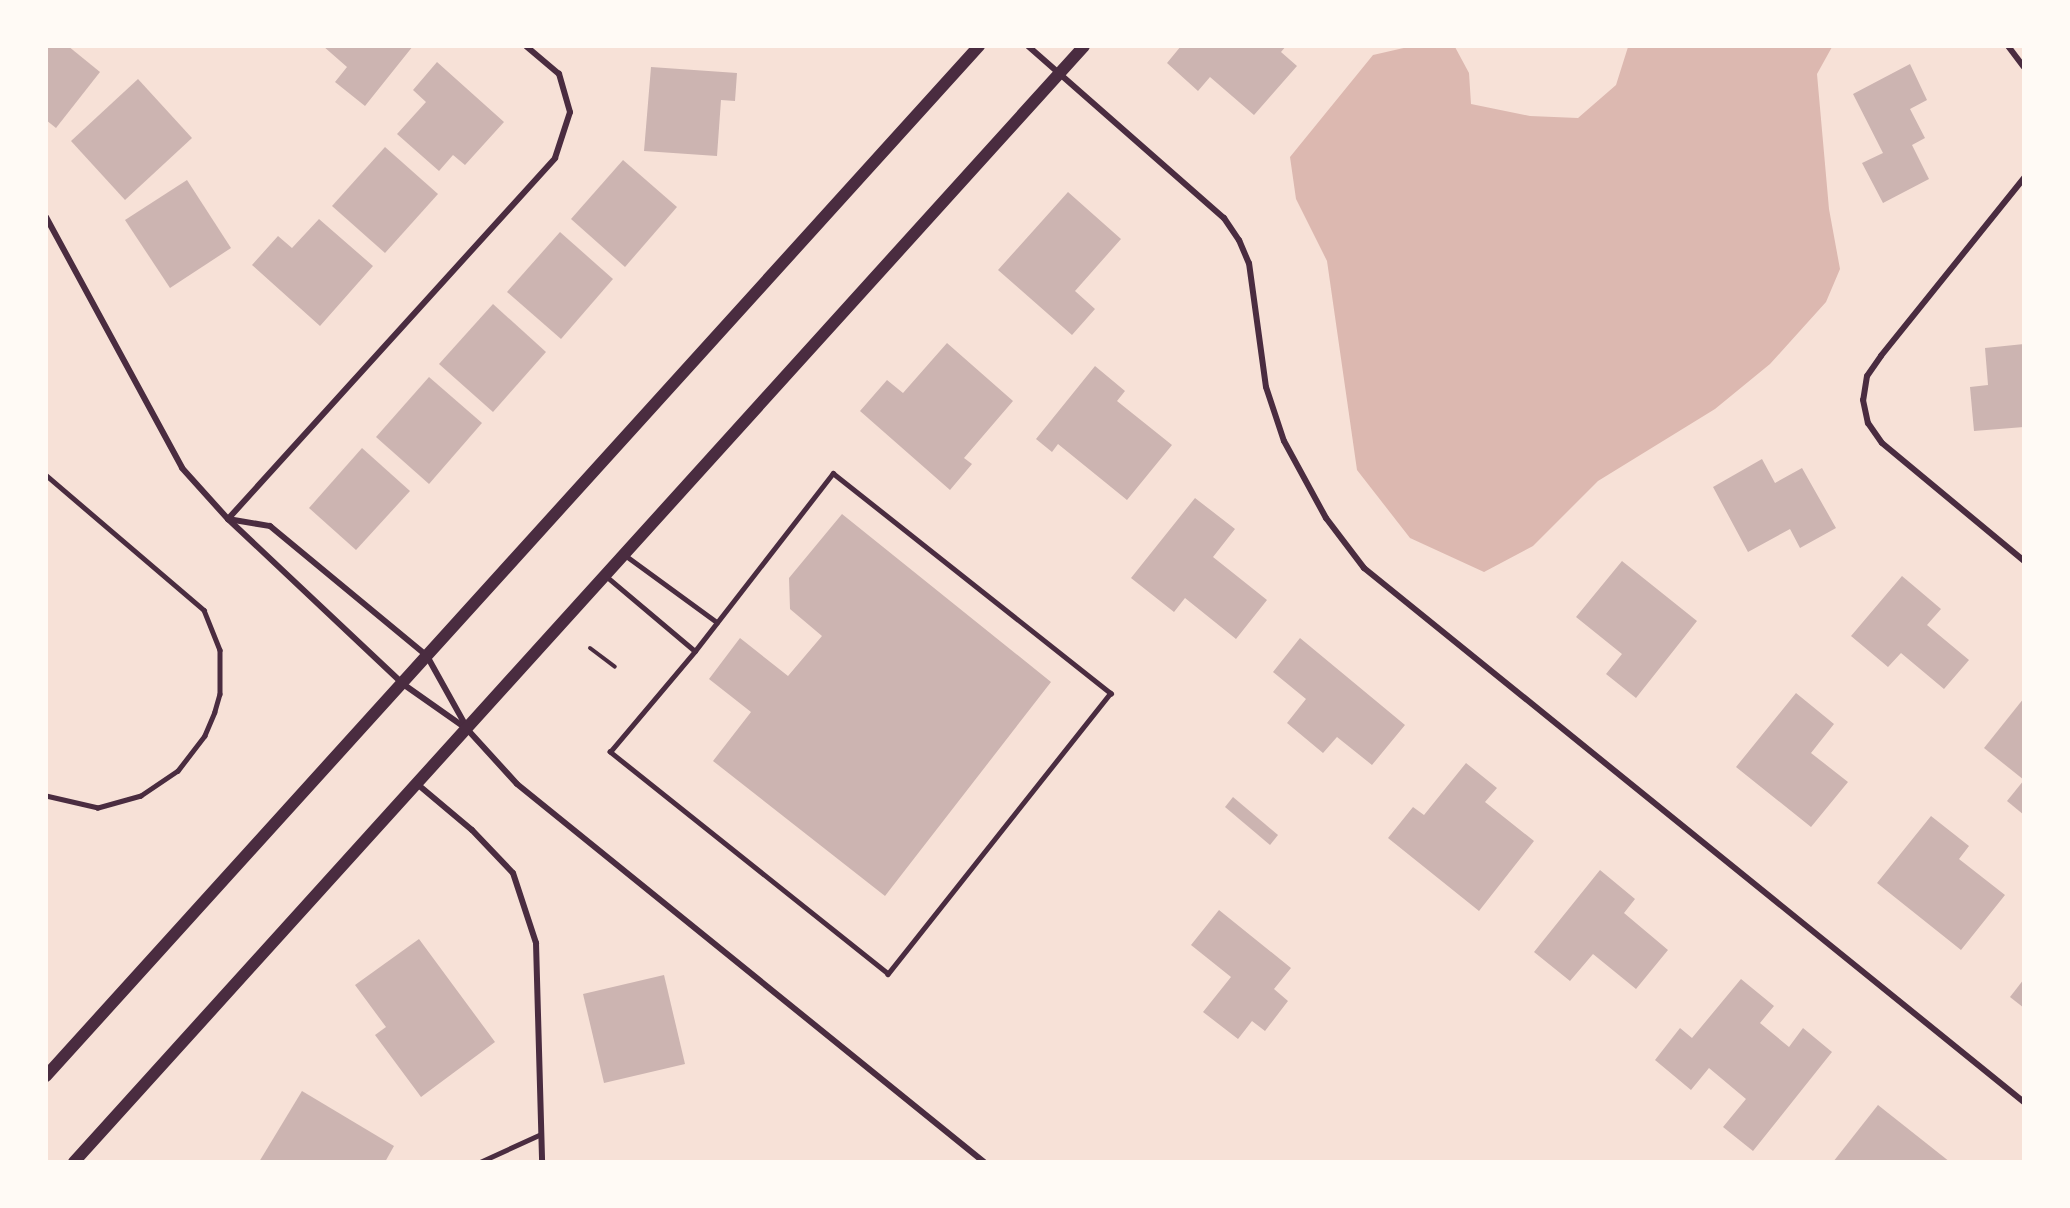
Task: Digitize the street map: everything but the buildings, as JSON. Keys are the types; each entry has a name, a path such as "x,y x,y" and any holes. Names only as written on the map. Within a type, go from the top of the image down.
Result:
{"main road":[{"path":"46,1076 980,46"},
{"path":"74,1161 1084,46"}],"street":[{"path":"228,519 555,158 570,112 559,74 526,46"},
{"path":"1028,46 1224,218 1239,240 1250,263 1266,387 1284,441 1326,518 1364,568 2024,1102"},
{"path":"2008,46 2024,67"},
{"path":"2024,178 1881,356 1867,376 1863,400 1868,423 1882,443 2024,561"},
{"path":"46,217 182,468 228,519 403,684 467,729 517,784 984,1161"},
{"path":"228,519 270,526 427,656 467,729"},
{"path":"416,782 472,830 513,873 536,943 538,1135 542,1161"}],"lane":[{"path":"833,473 1111,693 888,974 610,752 695,651 833,473"},
{"path":"46,475 204,610 220,650 220,661 215,712 205,736 178,771 141,796 98,808 46,796"},
{"path":"625,555 717,622"},
{"path":"606,576 695,651"},
{"path":"480,1161 538,1135"}],"path":[{"path":"590,648 615,667"}],"shaded area":[{"path":"1408,47 1455,47 1469,73 1471,104 1530,116 1578,118 1616,85 1628,47 1832,47 1817,74 1829,209 1840,269 1826,302 1770,364 1715,409 1598,481 1533,546 1484,572 1410,538 1357,470 1327,261 1296,199 1290,157 1373,55"}]}
